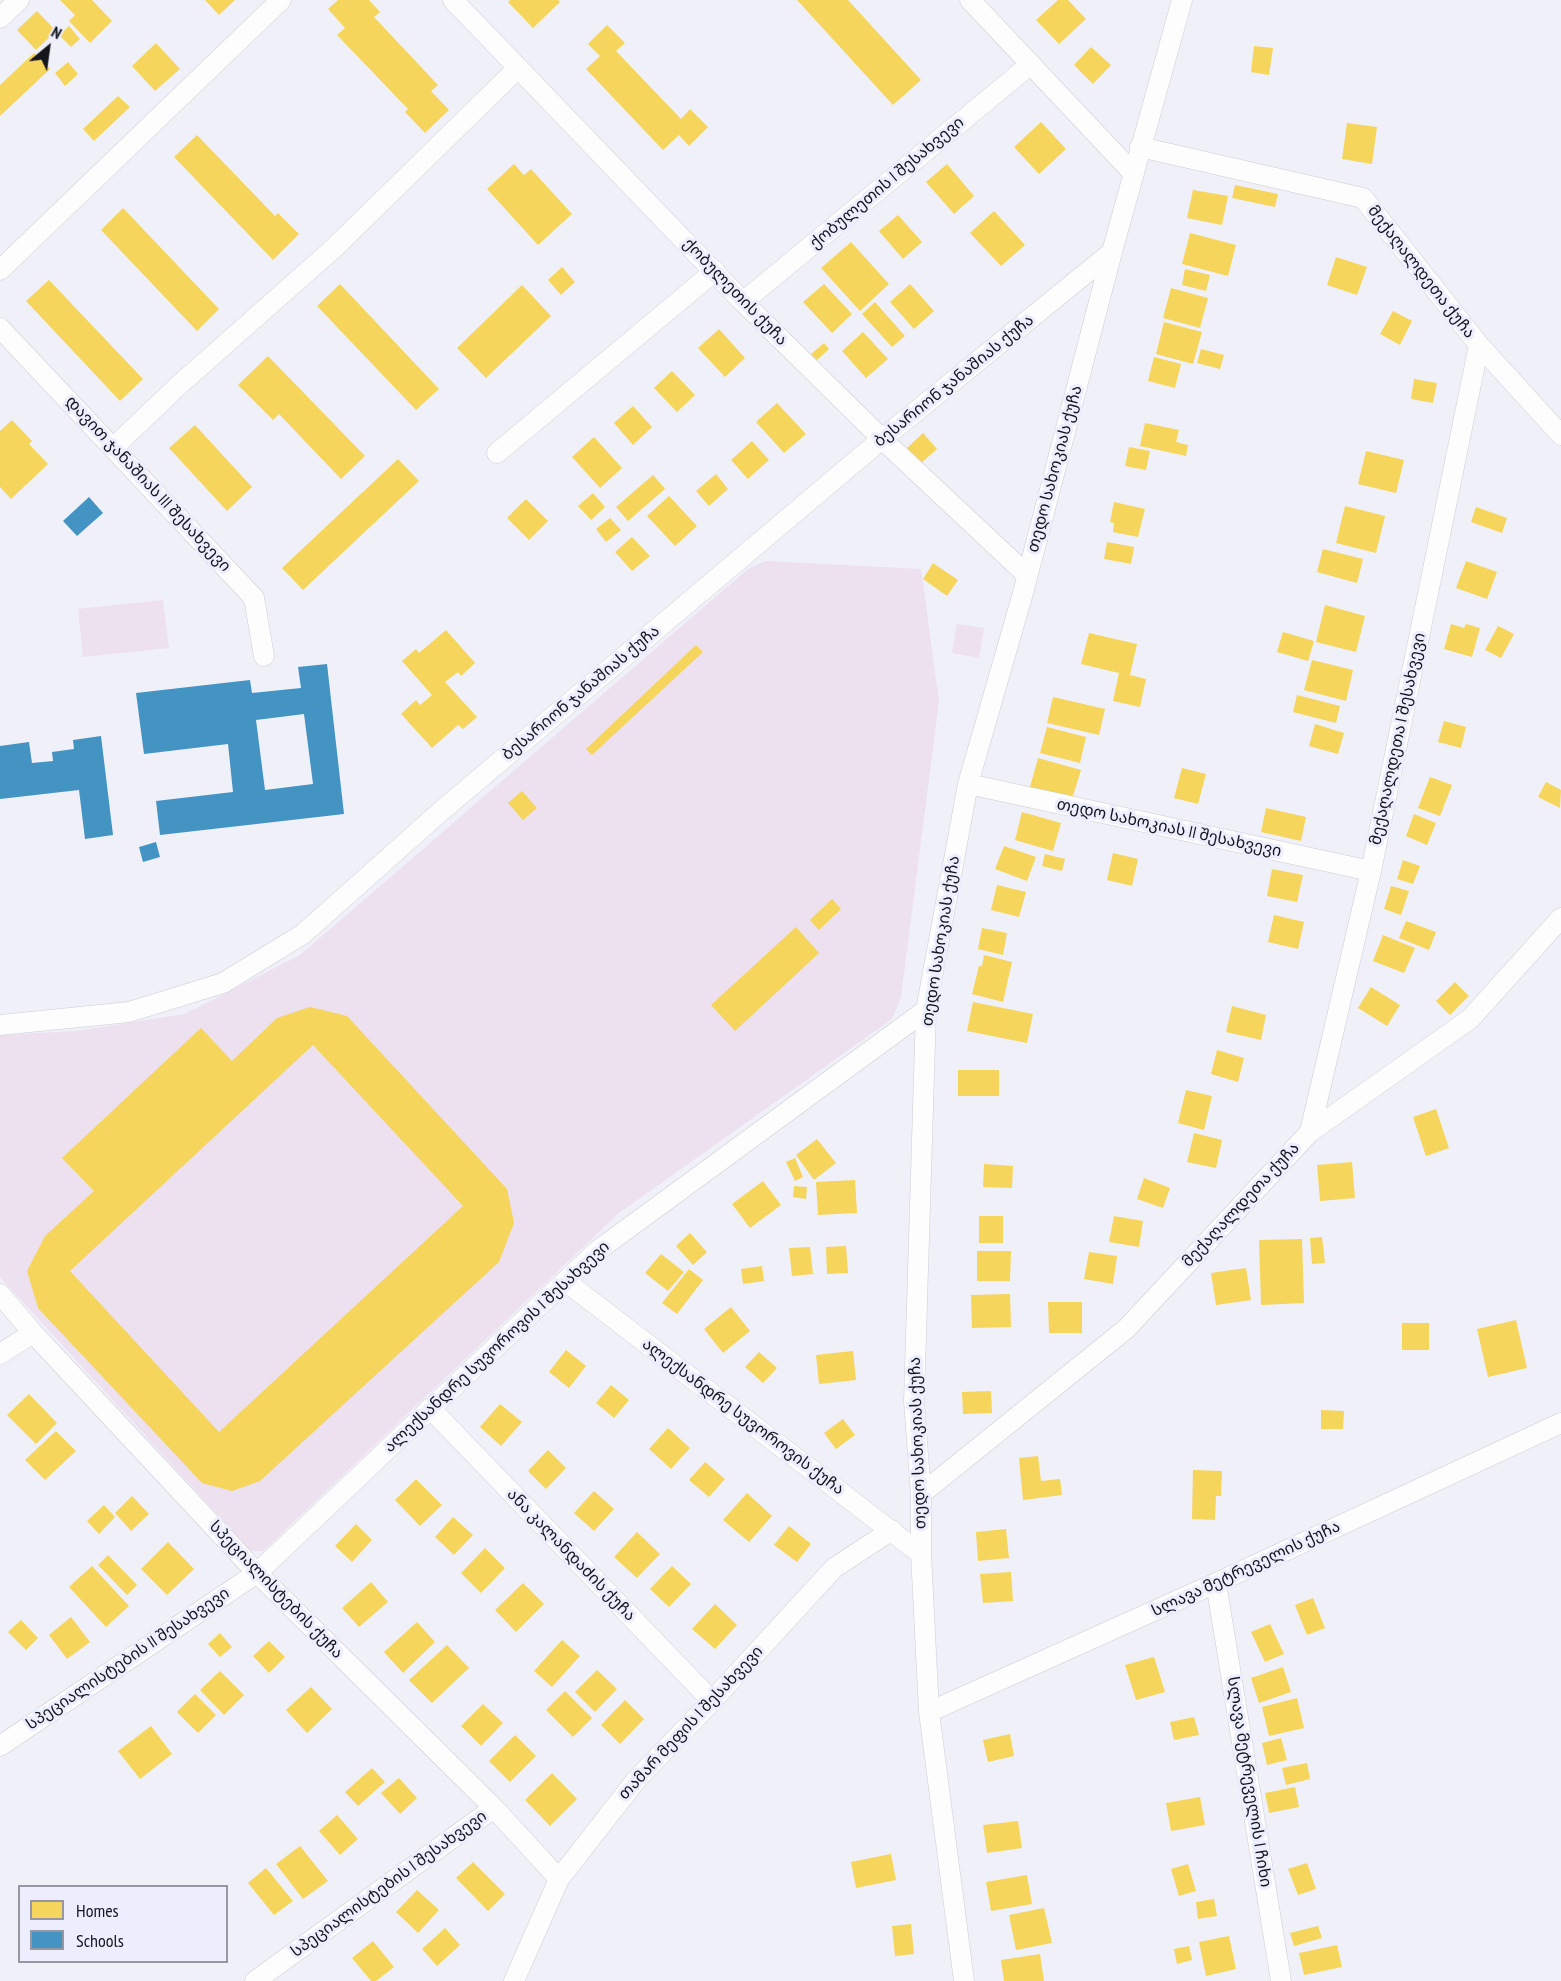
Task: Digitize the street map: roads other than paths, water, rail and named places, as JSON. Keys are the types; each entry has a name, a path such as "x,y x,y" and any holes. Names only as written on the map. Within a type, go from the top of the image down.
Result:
{"street":[{"path":"0,18 19,0"},
{"path":"0,270 281,0"},
{"name":"ქობულეთის ქუჩა","path":"453,0 743,302 882,439 1028,575"},
{"path":"970,0 1133,173"},
{"name":"თედო სახოკიას ქუჩა","path":"964,1981 929,1712 921,1554 921,1494 914,1401 926,1010 968,784 1028,575 1133,173 1182,0"},
{"name":"ქობულეთის I შესახვევი","path":"743,302 1031,64"},
{"path":"114,447 334,248 518,68"},
{"name":"მექაღალდეთა ქუჩა","path":"1140,147 1363,198 1479,345 1561,435"},
{"name":"ბესარიონ ჯანაშიას ქუჩა","path":"0,1025 129,1012 223,983 303,934 440,812 882,439 1112,252"},
{"path":"496,453 715,271"},
{"name":"დავით ჯანაშიას III შესახვევი","path":"0,328 254,598 264,656"},
{"name":"მექაღალდეთა I შესახვევი","path":"1310,1132 1371,871 1479,345"},
{"name":"თედო სახოკიას II შესახვევი","path":"968,784 1371,871"},
{"name":"მექაღალდეთა ქუჩა","path":"921,1494 1126,1329 1310,1132 1470,1019 1561,918"},
{"name":"ალექსანდრე სუვოროვის I შესახვევი","path":"256,1573 597,1251 926,1010"},
{"name":"ალექსანდრე სუვოროვის ქუჩა","path":"565,1281 921,1554"},
{"name":"სპეციალისტების ქუჩა","path":"0,1294 33,1333 256,1573 494,1808 559,1880"},
{"path":"0,1354 33,1333"},
{"name":"ანა კალანდაძის ქუჩა","path":"430,1408 712,1701"},
{"name":"სლავა მეტრეველის ქუჩა","path":"929,1712 1216,1583 1561,1423"},
{"name":"თამარ მეფის I შესახვევი","path":"514,1981 559,1880 637,1779 834,1568 892,1530"},
{"name":"სპეციალისტების II შესახვევი","path":"0,1746 256,1573"},
{"name":"სლავა მეტრეველის I ჩიხი","path":"1216,1583 1281,1981"},
{"name":"სპეციალისტების I შესახვევი","path":"255,1981 494,1808"}]}
